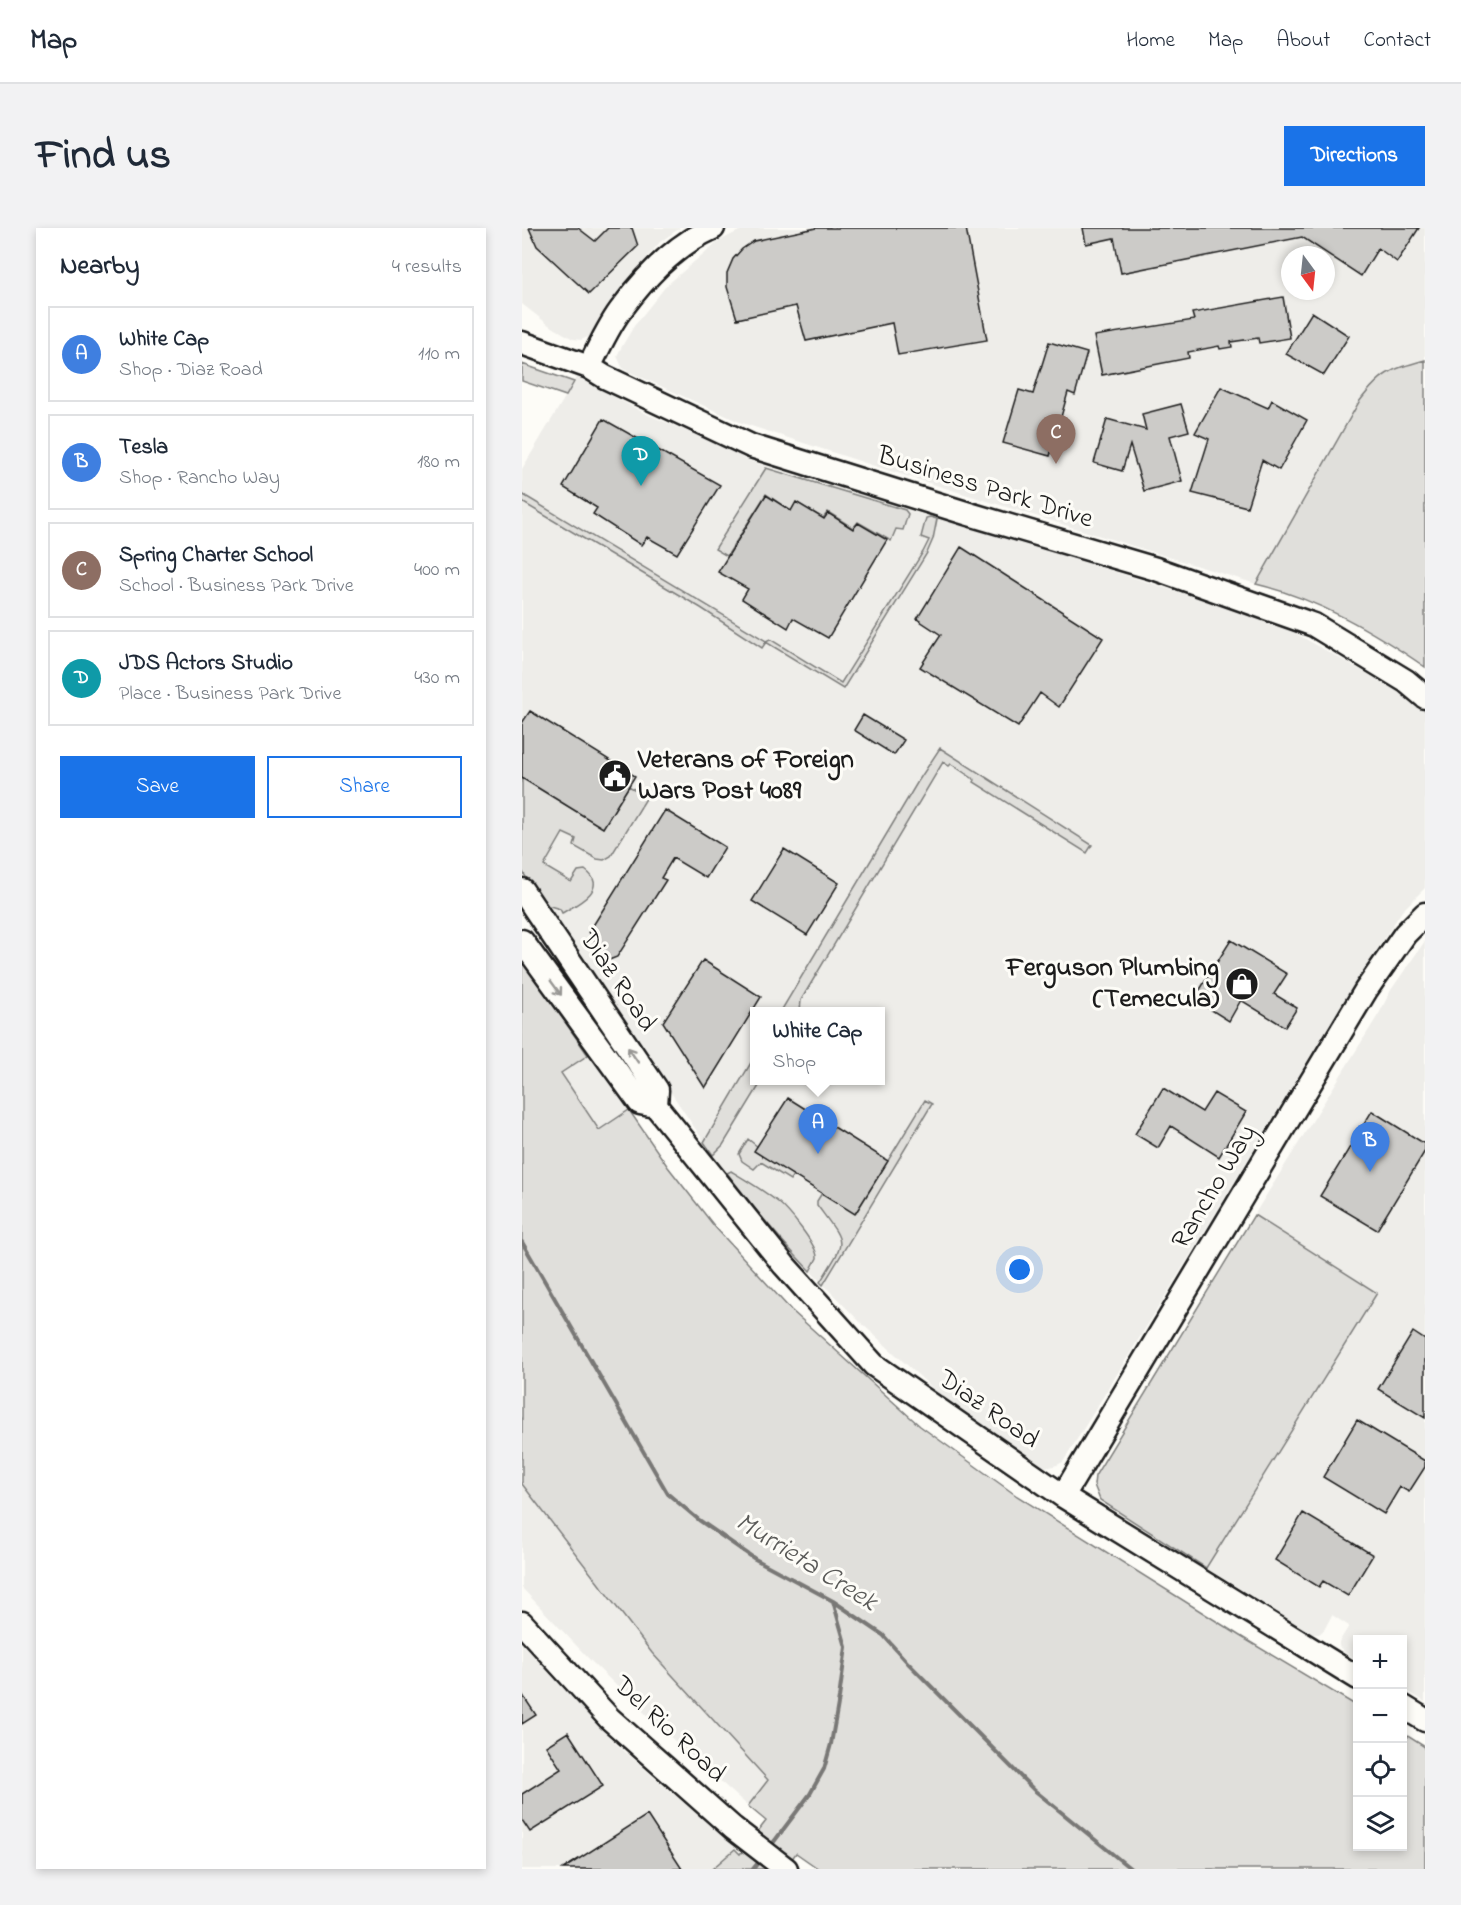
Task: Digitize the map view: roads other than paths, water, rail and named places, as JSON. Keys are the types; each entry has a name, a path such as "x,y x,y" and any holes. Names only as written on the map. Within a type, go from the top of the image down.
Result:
{"street":[{"path":"589,367 621,308 657,267 701,233 713,228"},
{"name":"Business Park Drive","path":"522,343 589,367 751,446 961,512 1156,569 1314,625 1406,681 1425,697"},
{"name":"Diaz Road","path":"522,890 657,1090 656,1106"},
{"name":"Rancho Way","path":"1063,1496 1366,990 1405,934 1425,914"},
{"name":"Diaz Road","path":"522,941 640,1103 656,1106 784,1265 874,1365 1063,1496 1353,1675"},
{"name":"Del Rio Road","path":"522,1623 609,1718 733,1828 786,1869"},
{"path":"1407,1709 1425,1719"}],"waterway":[{"name":"Murrieta Creek","path":"522,1242 668,1494 699,1520 755,1559 833,1601 883,1635 1034,1790 1131,1869"},
{"path":"770,1847 810,1794 824,1769 831,1744 846,1647 833,1601"},
{"path":"753,1869 762,1858"}],"place":[{"name":"Spring Charter School","path":"1056,464"},
{"name":"JDS Actors Studio","path":"641,486"},
{"name":"Veterans of Foreign Wars Post 4089","path":"615,776"},
{"name":"Ferguson Plumbing (Temecula)","path":"1242,984"},
{"name":"White Cap","path":"818,1154"},
{"name":"Tesla","path":"1370,1172"}]}
